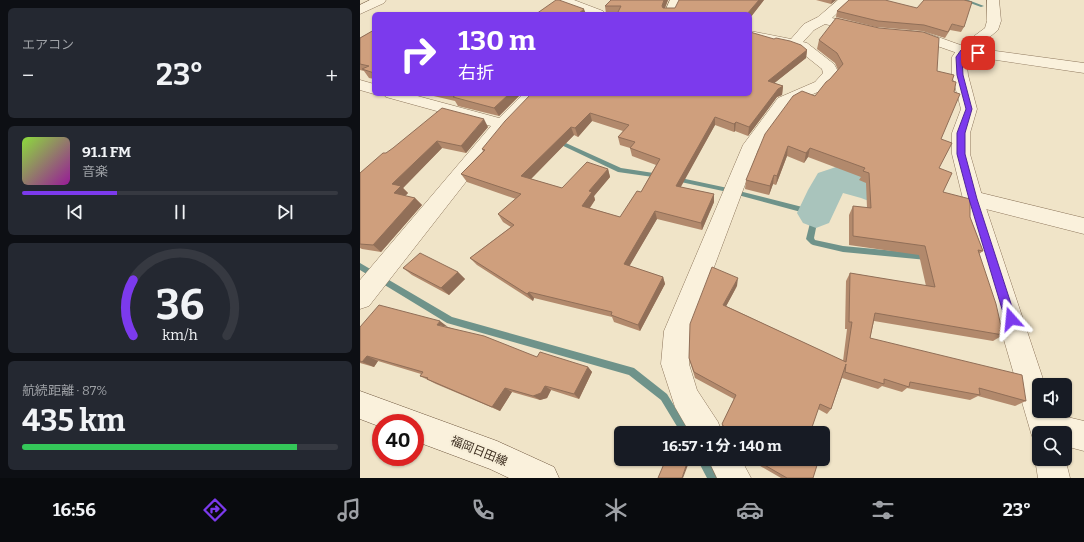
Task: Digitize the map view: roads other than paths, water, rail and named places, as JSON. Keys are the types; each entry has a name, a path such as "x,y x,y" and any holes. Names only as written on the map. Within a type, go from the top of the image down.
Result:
{"street":[{"path":"360,10 380,0"},
{"path":"563,0 603,12"},
{"path":"671,12 676,0"},
{"path":"794,44 809,28 823,20 845,0"},
{"path":"993,0 994,21 991,30 963,51 959,57 960,75 969,109 961,133 961,154 973,199 1042,420 1084,436"},
{"path":"823,20 876,32"},
{"path":"703,426 685,397 675,364 677,332 749,149 784,100 821,85 831,73 829,67 802,46 752,34"},
{"path":"899,34 922,36 963,51 1084,68"},
{"path":"360,85 372,88"},
{"path":"399,96 502,124"},
{"path":"360,298 502,124 530,96"},
{"path":"973,199 1084,226"},
{"path":"360,405 384,414"},
{"name":"福岡日田線","path":"424,429 497,456 543,478"},
{"path":"727,466 735,478"},
{"path":"1051,466 1054,478"}],"waterway":[{"path":"964,0 982,6"},
{"path":"557,141 620,170 660,176"},
{"path":"676,179 723,189 816,213 810,239 813,242 843,249 927,257"},
{"path":"816,213 828,185 833,180 839,179 861,184 917,205"},
{"path":"360,266 450,320 631,371 664,397 682,426"},
{"path":"706,466 713,478"}]}
